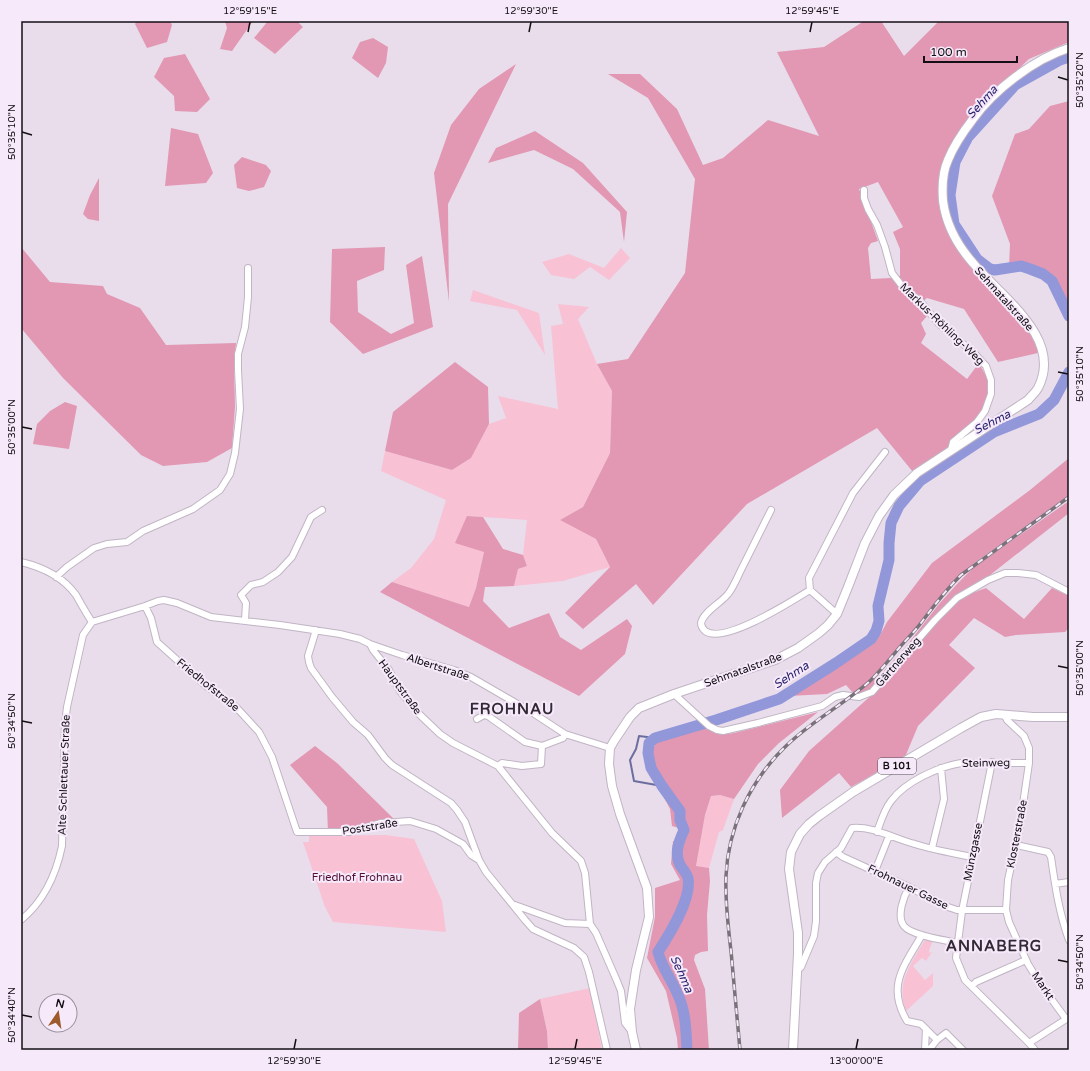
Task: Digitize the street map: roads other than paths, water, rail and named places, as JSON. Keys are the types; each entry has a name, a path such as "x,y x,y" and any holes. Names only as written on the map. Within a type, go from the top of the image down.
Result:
{"main road":[{"name":"Sehmatalstraße","path":"610,748 630,717 640,708 674,694 775,660 798,648 819,634 837,614 865,543 879,516 894,496 917,474 1028,400 1037,389 1043,375 1044,358 1037,336 1025,318 972,263 954,237 945,214 942,188 947,161 962,134 978,112 1010,80 1031,66 1069,48"},
{"name":"B 101","path":"793,1050 798,932 789,869 791,852 800,834 819,816 853,792 981,717 1004,714 1033,717 1069,717"},
{"path":"610,748 609,764 612,786 618,810 647,888 650,917 632,991 630,1009 632,1032 636,1050"}],"street":[{"name":"Markus-Röhling-Weg","path":"864,190 864,198 885,247 892,273 906,291 920,301 939,324 974,353 986,366 991,380 991,394 985,411 977,422 953,442 951,450"},
{"path":"56,576 94,548 107,544 127,542 143,532 193,509 220,490 230,474 235,453 240,409 238,354 245,327 248,297 248,268"},
{"path":"837,614 810,590 809,578 853,492 885,452"},
{"path":"245,620 246,603 241,595 251,585 263,582 278,572 292,557 311,517 322,510"},
{"path":"771,510 728,594 707,614 701,623 702,628 706,632 712,634 721,634 759,620 783,608 810,590"},
{"path":"21,562 40,567 56,576 70,589 92,622 164,600 177,603 202,615 211,617 245,620 340,634 360,639 370,644"},
{"name":"Gärtnerweg","path":"674,694 709,726 723,731 822,706 835,697 843,695 858,697 872,692 935,620 957,598 988,580 1005,573 1036,575 1069,592"},
{"name":"Friedhofstraße","path":"145,606 151,618 157,642 206,686 236,707 259,732 272,757 297,832"},
{"name":"Alte Schlettauer Straße","path":"21,920 40,901 51,883 58,864 62,846 65,724 67,708 83,635 92,622"},
{"path":"316,630 308,656 308,662 352,722 368,735 392,765 451,803 465,822 479,860 492,880 533,929 574,948 584,958 589,972 607,1050"},
{"name":"Albertstraße","path":"370,644 454,670 471,677 533,713 565,734 610,748"},
{"name":"Hauptstraße","path":"370,644 389,670 407,700 423,718 452,743 498,766 552,833 581,861 586,873 590,924 596,933 617,980 621,991 624,1023 632,1032"},
{"name":"Klosterstraße","path":"1004,714 1007,720 1024,736 1029,748 1029,763 1016,844 1008,880 1006,910 1009,922 1026,960"},
{"path":"477,719 484,715 488,716 525,742 542,746 563,738 565,734"},
{"path":"498,766 502,763 522,766 541,764 542,746"},
{"name":"Münzgasse","path":"972,986 965,980 956,958 962,911 992,762"},
{"name":"Steinweg","path":"878,832 883,814 891,801 899,792 927,774 941,768 961,763 1029,763"},
{"path":"932,848 944,800 941,768"},
{"name":"Poststraße","path":"297,832 350,832 381,823 410,821 436,828 463,844 471,855 479,860"},
{"path":"797,970 801,967 814,936 816,921 816,883 818,873 825,862 839,850 852,828 858,827 916,845 972,857"},
{"path":"874,871 889,836"},
{"path":"1016,844 1048,852 1051,857 1062,921 1069,940"},
{"name":"Frohnauer Gasse","path":"839,850 843,857 909,886 948,907 962,911 1006,910"},
{"path":"1055,884 1069,882"},
{"path":"909,886 902,905 903,924 905,927 922,935 958,943"},
{"path":"511,904 565,923 590,924"},
{"path":"1062,921 1069,919"},
{"path":"922,935 903,968 898,983 897,994 901,1012 907,1021 920,1024 937,1040"},
{"name":"Markt","path":"972,986 976,982 1026,960 1039,982 1067,1018 1029,1043"},
{"path":"972,986 1035,1050"},
{"path":"925,1050 926,1028"},
{"path":"929,1050 937,1040 946,1033 963,1050"}],"waterway":[{"name":"Sehma","path":"1069,57 1060,60 1015,85 968,137 955,162 950,195 954,224 977,259 990,269 995,270 1021,266 1043,274 1052,281 1069,316"},
{"name":"Sehma","path":"687,1050 683,1008 658,952 679,916 687,896 688,878 680,865 677,856 679,843 684,830 680,820 680,811 651,768 648,753 649,743 655,738 779,699 871,639 876,631 879,621 878,606 889,560 891,523 899,506 920,481 994,432 1039,414 1054,400 1069,372"},
{"path":"655,738 639,736 636,749 630,760 634,781 662,786"}],"railway":[{"path":"740,1050 727,914 726,876 731,841 736,823 751,791 771,762 793,739 850,698 875,676 961,575 1069,497"}],"district":[{"name":"FROHNAU","path":"512,709"},
{"name":"ANNABERG","path":"994,946"}],"park label":[{"name":"Friedhof Frohnau","path":"357,877"}]}
